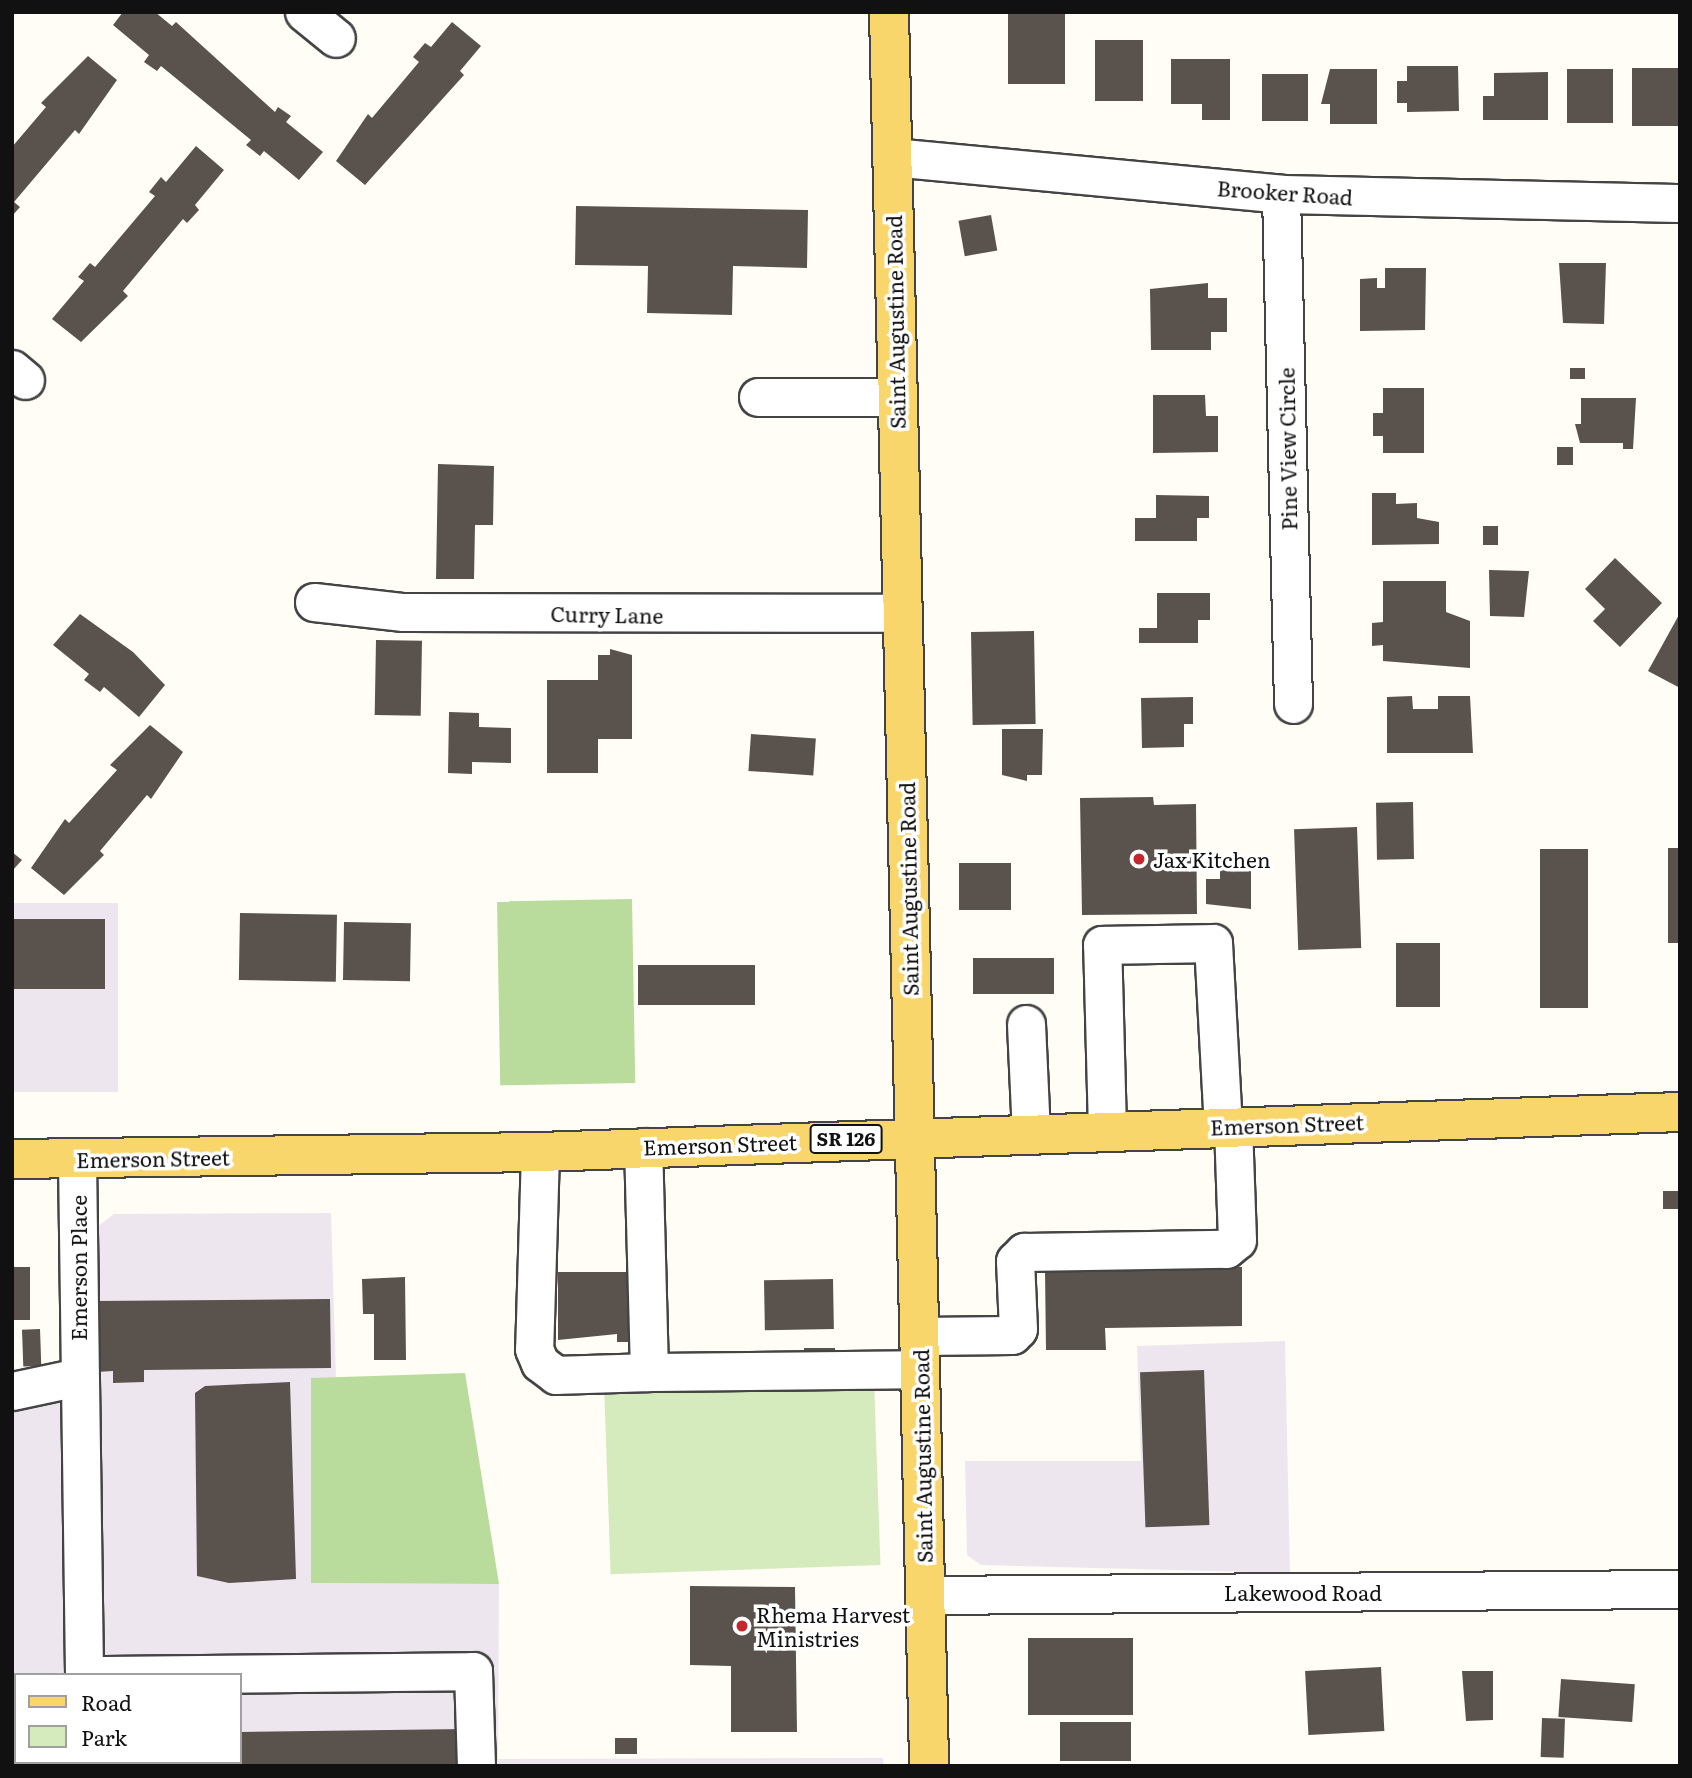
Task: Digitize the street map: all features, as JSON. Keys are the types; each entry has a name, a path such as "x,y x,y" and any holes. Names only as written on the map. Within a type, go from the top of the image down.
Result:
{"main road":[{"name":"Saint Augustine Road","path":"889,12 929,1766"},
{"name":"Emerson Street","path":"12,1159 540,1153 1107,1130 1680,1112"}],"street":[{"path":"304,12 336,38"},
{"name":"Brooker Road","path":"892,158 1281,194 1680,203"},
{"name":"Pine View Circle","path":"1281,194 1293,704"},
{"path":"758,397 897,397"},
{"name":"Curry Lane","path":"314,602 403,612 901,613"},
{"path":"540,1153 534,1349 540,1363 556,1375 649,1372 919,1353 1012,1335 1018,1329 1015,1261 1024,1252 1226,1249 1237,1240 1213,943 1102,945 1107,1130"},
{"path":"1026,1024 1031,1133"},
{"path":"643,1147 649,1372"},
{"name":"Emerson Place","path":"77,1159 84,1673"},
{"path":"12,1391 78,1377"},
{"name":"Lakewood Road","path":"926,1595 1680,1589"},
{"path":"242,1673 473,1671 476,1766"}],"shaded area":[{"path":"12,903 118,903 118,1092 12,1092"},
{"path":"331,1213 336,1378 311,1378 311,1583 499,1584 498,1759 883,1758 884,1766 42,1766 242,1764 242,1673 14,1673 12,1711 12,1403 92,1403 93,1230 114,1214"},
{"path":"1285,1341 1290,1573 981,1565 967,1555 965,1461 1141,1461 1137,1346"}],"green space":[{"path":"632,899 635,1083 500,1085 497,901"},
{"path":"465,1373 499,1584 311,1583 311,1378"},
{"path":"874,1380 880,1565 611,1574 604,1389"},
{"path":"12,1711 14,1764 42,1766 12,1766"}],"building":[{"path":"123,12 155,12 172,26 176,22 275,112 278,107 291,116 286,122 323,152 299,180 264,151 260,156 246,145 251,140 161,66 157,71 144,62 149,55 113,25"},
{"path":"1008,12 1065,12 1065,84 1008,84"},
{"path":"452,22 481,46 460,71 464,75 365,185 336,161 368,114 372,118 419,62 413,57 425,43 431,47"},
{"path":"1095,40 1143,40 1143,101 1095,101"},
{"path":"88,56 117,80 79,134 75,130 14,202 20,207 12,216 12,147 46,107 41,103"},
{"path":"1171,59 1230,59 1230,120 1202,120 1202,104 1171,104"},
{"path":"1407,66 1458,66 1459,111 1407,112 1407,103 1397,103 1397,81 1407,81"},
{"path":"1632,68 1680,68 1680,126 1632,126"},
{"path":"1330,69 1377,69 1377,124 1330,124 1330,104 1321,104"},
{"path":"1567,69 1613,69 1613,123 1567,123"},
{"path":"1548,72 1548,120 1483,120 1483,96 1494,96 1494,73"},
{"path":"1262,74 1308,74 1308,121 1262,121"},
{"path":"196,146 224,170 195,205 199,210 187,223 183,219 123,291 128,296 81,342 52,319 84,281 78,277 90,263 95,267 155,196 149,192 161,177 166,182"},
{"path":"576,206 808,210 807,268 733,266 732,315 647,313 648,266 575,265"},
{"path":"991,215 997,250 965,256 959,221"},
{"path":"1559,263 1606,263 1604,324 1563,323"},
{"path":"1385,268 1426,268 1425,330 1360,331 1360,279 1377,278 1377,288 1385,288"},
{"path":"1208,283 1208,298 1227,298 1227,332 1211,332 1211,350 1151,350 1150,289"},
{"path":"1570,368 1585,368 1585,379 1570,379"},
{"path":"1383,388 1424,388 1424,453 1383,453 1383,436 1373,436 1373,413 1383,413"},
{"path":"1153,395 1205,395 1206,416 1218,416 1218,452 1153,453"},
{"path":"1581,398 1636,398 1633,449 1623,449 1623,443 1580,443 1575,424 1581,424"},
{"path":"1557,447 1573,447 1573,465 1557,465"},
{"path":"438,464 494,466 493,525 475,525 474,579 436,579"},
{"path":"1372,493 1396,493 1396,504 1417,503 1417,518 1439,522 1439,544 1372,545"},
{"path":"1156,495 1209,496 1209,518 1197,518 1197,541 1135,541 1135,518 1156,518"},
{"path":"1483,526 1498,526 1498,545 1483,545"},
{"path":"1615,558 1662,603 1620,647 1593,621 1605,609 1585,589"},
{"path":"1489,570 1529,571 1524,617 1490,616"},
{"path":"1383,581 1446,581 1446,612 1470,621 1470,668 1383,661 1383,645 1372,646 1372,623 1383,622"},
{"path":"1157,593 1210,593 1210,620 1198,620 1198,643 1139,643 1139,628 1157,628"},
{"path":"1680,613 1680,688 1648,671"},
{"path":"80,614 133,652 165,685 139,717 104,687 100,692 84,680 89,674 53,645"},
{"path":"1034,631 1036,724 973,725 971,632"},
{"path":"376,640 422,641 421,716 375,715"},
{"path":"610,649 632,655 632,739 598,739 598,773 547,773 547,680 598,680 598,655 610,655"},
{"path":"1412,696 1413,709 1438,709 1438,696 1470,696 1473,753 1387,753 1387,697"},
{"path":"1193,697 1193,724 1184,724 1184,747 1142,748 1141,698"},
{"path":"449,712 479,713 479,727 511,728 511,763 472,762 472,774 448,773"},
{"path":"150,725 183,752 151,799 147,795 100,851 104,855 64,895 31,868 65,819 69,823 117,770 110,765"},
{"path":"1002,729 1043,729 1042,775 1027,775 1027,781 1002,775"},
{"path":"751,734 816,739 813,775 748,771"},
{"name":"Jax Kitchen","path":"1153,797 1154,805 1196,804 1197,914 1082,915 1080,798"},
{"path":"1413,802 1414,859 1377,860 1376,803"},
{"path":"1357,827 1361,948 1298,950 1294,829"},
{"path":"1668,848 1680,848 1680,943 1668,943"},
{"path":"1540,849 1588,849 1588,1008 1540,1008"},
{"path":"12,852 22,860 12,871"},
{"path":"959,863 1011,863 1011,910 959,910"},
{"path":"1220,865 1251,865 1251,909 1206,904 1206,879 1220,879"},
{"path":"240,913 337,915 336,982 239,980"},
{"path":"12,919 105,919 105,989 12,989"},
{"path":"344,922 411,923 410,981 343,980"},
{"path":"1396,943 1440,943 1440,1007 1396,1007"},
{"path":"973,958 1054,958 1054,994 973,994"},
{"path":"638,965 755,965 755,1005 638,1005"},
{"path":"1663,1191 1680,1191 1680,1209 1663,1209"},
{"path":"12,1267 30,1267 30,1320 12,1320"},
{"path":"1242,1267 1242,1326 1105,1328 1106,1350 1046,1350 1045,1271"},
{"path":"558,1272 643,1272 633,1342 617,1342 617,1334 558,1340"},
{"path":"405,1277 406,1360 374,1360 374,1314 363,1314 362,1279"},
{"path":"833,1279 834,1329 765,1330 764,1280"},
{"path":"330,1299 331,1368 144,1370 144,1382 113,1383 113,1371 96,1372 95,1301"},
{"path":"40,1329 41,1366 23,1367 22,1330"},
{"path":"804,1348 835,1348 835,1359 804,1359"},
{"path":"1204,1370 1209,1525 1145,1527 1140,1372"},
{"path":"290,1382 296,1579 229,1583 197,1576 195,1393 205,1386"},
{"name":"Rhema Harvest Ministries","path":"690,1586 795,1587 797,1732 731,1732 731,1666 690,1665"},
{"path":"1028,1638 1133,1638 1133,1715 1028,1715"},
{"path":"1381,1667 1384,1731 1308,1735 1305,1671"},
{"path":"1462,1671 1493,1671 1493,1720 1466,1721"},
{"path":"1561,1679 1635,1684 1632,1722 1558,1717"},
{"path":"1542,1718 1565,1719 1564,1758 1541,1757"},
{"path":"1060,1722 1131,1722 1131,1761 1060,1761"},
{"path":"465,1729 465,1766 120,1766 242,1764 242,1732"},
{"path":"615,1738 637,1738 637,1754 615,1754"}],"place":[{"name":"Jax Kitchen","path":"1139,859"},
{"name":"Rhema Harvest Ministries","path":"742,1626"}]}
